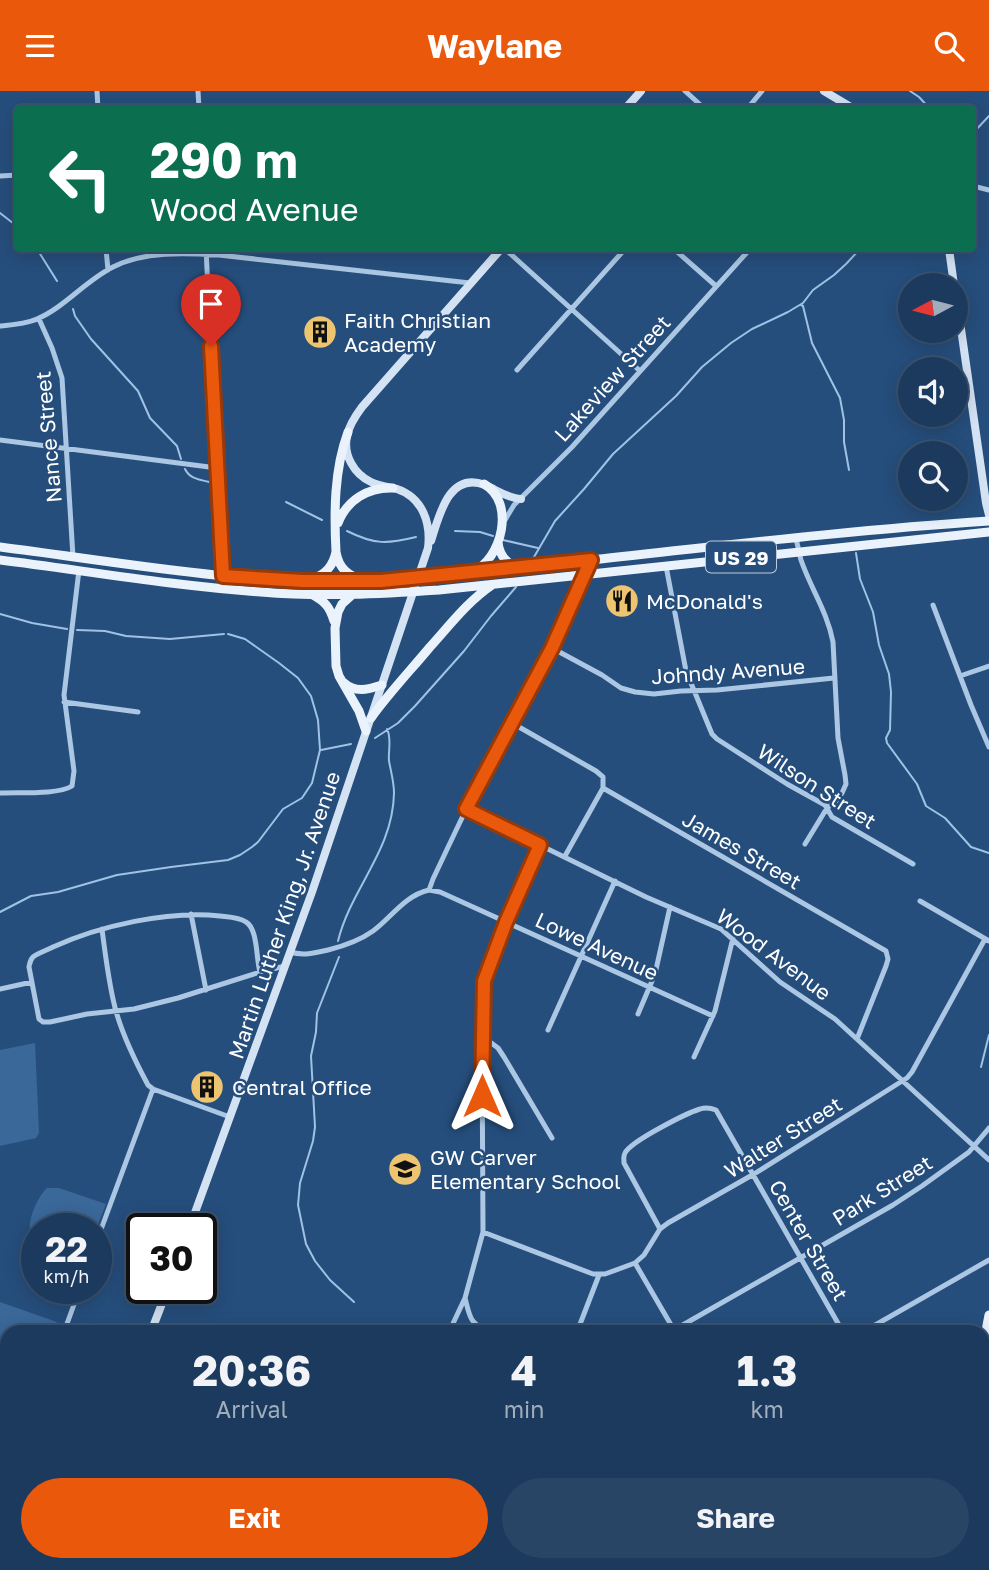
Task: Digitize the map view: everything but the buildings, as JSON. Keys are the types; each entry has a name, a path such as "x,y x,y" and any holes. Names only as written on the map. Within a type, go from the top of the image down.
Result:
{"main road":[{"path":"628,105 640,91"},
{"path":"824,91 847,105"},
{"path":"369,582 344,571 338,562 338,468 348,432 362,407 470,282 500,252"},
{"path":"949,252 952,273"},
{"path":"963,343 989,515"},
{"path":"348,432 348,453 355,470 370,482 393,488 411,497 424,513 429,533 425,557"},
{"path":"371,718 425,557 450,493 457,487 474,482 521,499"},
{"path":"484,485 495,493 501,505 503,516 498,547 502,556 520,568"},
{"path":"336,532 342,515 355,499 370,491 393,488"},
{"name":"US 29","path":"0,547 223,576 369,582 989,521"},
{"name":"US 29","path":"0,560 223,589 352,595 439,590 989,532"},
{"path":"464,574 477,570 486,563 499,535"},
{"path":"297,581 325,573 333,562 336,547"},
{"path":"371,718 463,610 494,584"},
{"path":"312,595 329,607 335,628"},
{"path":"352,595 339,607 335,628 335,666 359,711 366,731"},
{"path":"342,681 356,690 382,685"},
{"name":"Martin Luther King, Jr. Avenue","path":"195,1213 285,966 371,718"},
{"path":"154,1325 162,1304"}],"street":[{"path":"685,91 701,105"},
{"path":"750,105 762,91"},
{"path":"106,252 108,270"},
{"path":"0,326 39,319 108,270 125,262 141,257 199,252"},
{"path":"206,252 223,589"},
{"path":"215,252 470,282"},
{"path":"506,252 640,371"},
{"path":"517,370 622,252"},
{"path":"677,252 716,286"},
{"name":"Lakeview Street","path":"499,535 509,513 521,499 572,447 747,252"},
{"name":"Nance Street","path":"39,319 62,378 73,557"},
{"path":"0,440 217,468"},
{"path":"796,538 801,560 831,631 838,738 846,784 836,801 827,808 805,845"},
{"path":"290,951 312,953 357,941 373,931 410,898 429,890 466,809 552,648 591,560"},
{"name":"Wilson Street","path":"666,565 686,671 712,734 720,742 825,805 832,817 913,865"},
{"path":"0,793 56,791 72,786 74,771 64,702 79,570"},
{"path":"933,605 989,747"},
{"name":"Johndy Avenue","path":"552,648 621,688 635,692 654,694 717,690 834,678"},
{"path":"960,676 989,666"},
{"path":"64,702 138,712"},
{"name":"James Street","path":"512,723 596,771 603,777 603,788 886,951 886,966 857,1039"},
{"path":"565,856 603,788"},
{"name":"Wood Avenue","path":"466,809 670,907 715,925 780,982 835,1019 989,1160"},
{"path":"452,1325 465,1298 483,1232 484,981 506,922 540,845"},
{"path":"548,1030 615,881"},
{"name":"Lowe Avenue","path":"429,890 440,892 713,1016"},
{"path":"920,901 987,940"},
{"path":"638,1014 655,974 670,907"},
{"path":"191,914 206,990"},
{"path":"260,972 254,933 249,923 234,917 191,914 102,929 61,943 34,956 29,967 39,1019 50,1022 88,1014 116,1012 177,998 285,966"},
{"path":"102,929 116,1012 148,1085 230,1117"},
{"path":"694,1057 713,1016 733,938"},
{"name":"Walter Street","path":"635,1263 644,1255 660,1229 904,1081 912,1072 987,940"},
{"path":"0,989 32,982"},
{"path":"482,1036 498,1048 552,1138"},
{"path":"107,1213 153,1089"},
{"name":"Center Street","path":"660,1229 624,1163 626,1151 632,1144 670,1122 704,1107 716,1110 839,1325"},
{"name":"Park Street","path":"684,1325 913,1192 975,1147 989,1128"},
{"path":"483,1232 599,1275 635,1263 671,1325"},
{"path":"875,1325 989,1260"},
{"path":"580,1325 599,1275"},
{"path":"465,1298 472,1322 477,1325"},
{"path":"67,1325 74,1304"}],"shaded area":[{"path":"35,1043 39,1133 36,1138 0,1146 0,1050"},
{"path":"47,1188 59,1188 106,1204 102,1213 32,1213"},
{"path":"0,1302 57,1322 56,1325 0,1325"}],"waterway":[{"path":"910,91 926,105"},
{"path":"976,130 989,116"},
{"path":"0,213 14,224"},
{"path":"39,252 57,281"},
{"path":"534,557 555,521 613,454 676,396 702,367 752,329 803,303 813,290 834,275 857,252"},
{"path":"801,305 812,343 840,398 849,470"},
{"path":"73,309 91,339 138,391 150,418 177,446 181,459"},
{"path":"185,469 192,477 209,482"},
{"path":"286,502 322,520"},
{"path":"347,531 381,542 416,537"},
{"path":"455,531 480,532 493,536"},
{"path":"503,540 538,548"},
{"path":"856,553 860,579 873,612 879,645 889,674 890,730 887,743 917,784 926,806 945,818 971,847 989,853"},
{"path":"375,738 398,723 415,706 516,587"},
{"path":"0,614 67,629"},
{"path":"77,630 170,639 224,634"},
{"path":"0,912 31,896 58,892 117,875 228,860 258,842 283,809 302,798 312,783 320,750 318,720 311,696 298,678 279,663 245,639 228,634"},
{"path":"338,941 352,904 387,833 392,814 394,789 387,729"},
{"path":"321,750 351,744"},
{"path":"339,957 317,1013 311,1056 315,1127 300,1183 298,1205 306,1244 315,1261 330,1280 354,1302"},
{"path":"981,1067 989,1035"}],"place":[{"name":"Faith Christian Academy","path":"320,332"},
{"name":"McDonald's","path":"622,601"},
{"name":"Central Office","path":"207,1087"},
{"name":"GW Carver Elementary School","path":"405,1169"}],"route":[{"path":"211,346 223,576 303,581 381,581 591,560 552,648 466,809 540,845 485,973 482,1096"}]}
